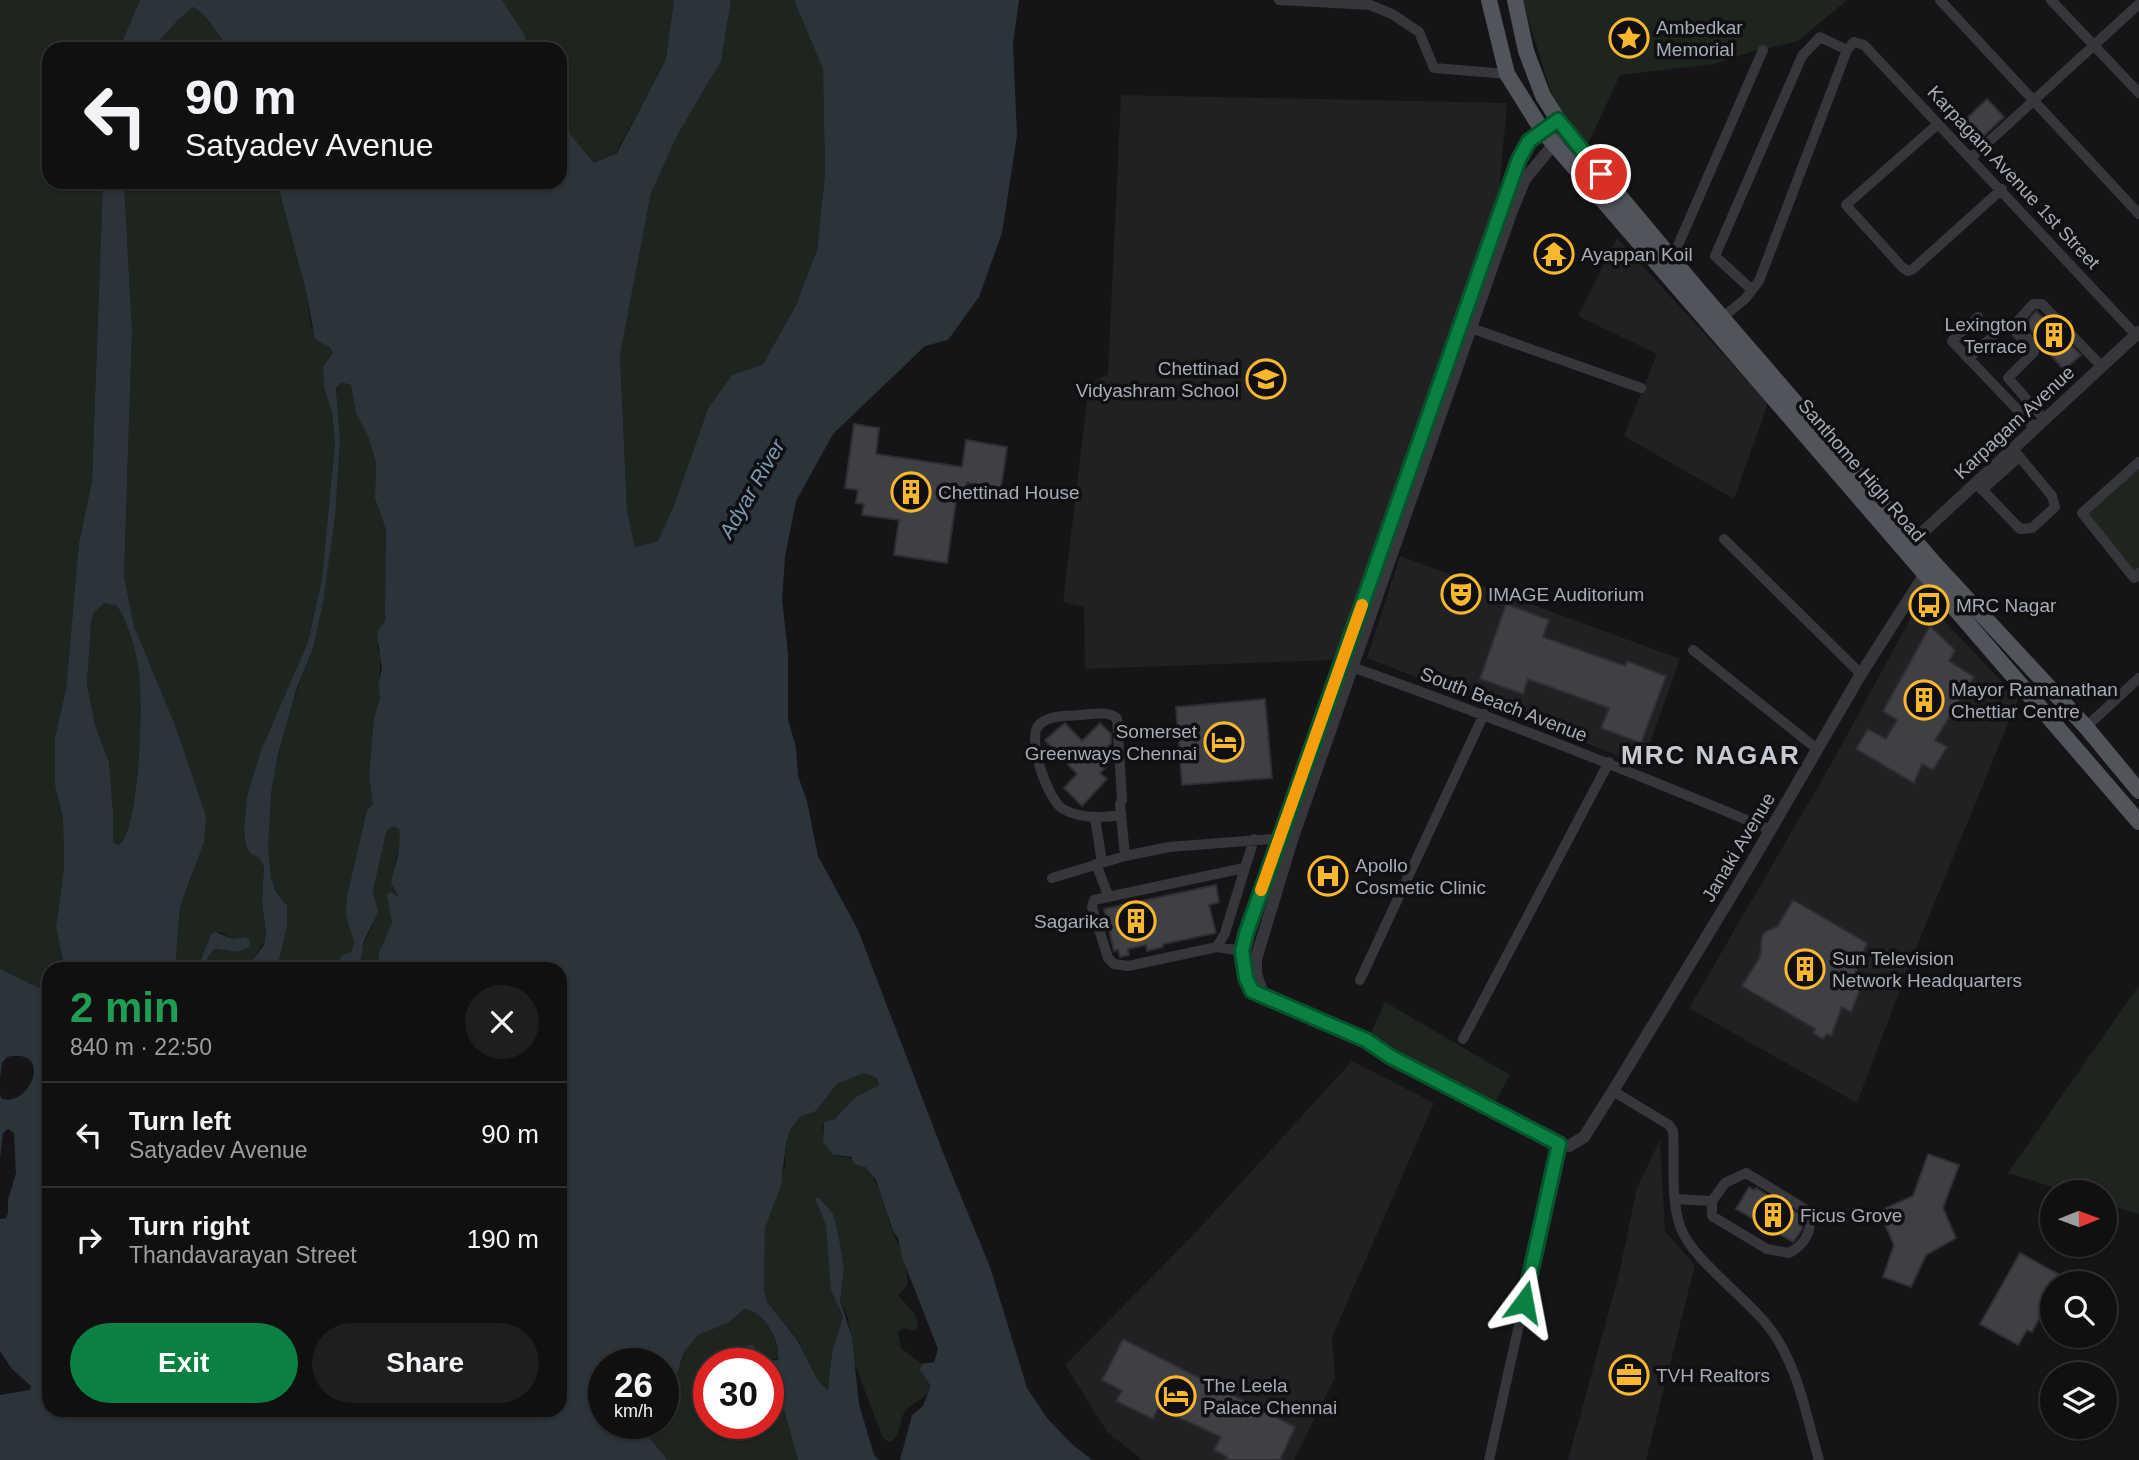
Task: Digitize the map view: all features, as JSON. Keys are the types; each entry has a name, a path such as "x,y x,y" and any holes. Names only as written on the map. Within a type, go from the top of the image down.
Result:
{"main road":[{"name":"Santhome High Road","path":"1489,0 1507,74 1542,130 1909,545"},
{"name":"Santhome High Road","path":"1515,0 1525,51 1543,96 1562,126 2139,822"},
{"name":"Santhome High Road","path":"1928,568 2087,727 2139,791"}],"street":[{"path":"1279,0 1370,5 1392,14 1419,32 1434,68 1507,74"},
{"path":"1940,0 2139,214"},
{"path":"2051,0 2139,93"},
{"path":"1972,157 2139,4"},
{"path":"1722,318 1752,290 1759,281 1847,50 1820,37 1802,56 1715,257 1752,290"},
{"name":"Karpagam Avenue 1st Street","path":"1847,50 1854,42 1864,45 2138,334"},
{"path":"1672,259 1763,50"},
{"path":"1939,122 1846,205 1902,267 1908,271 1913,269 2002,189"},
{"path":"1489,1460 1564,1145 1391,1057 1366,1040 1263,993 1252,991 1242,951 1286,838 1346,668 1519,159 1529,141 1542,130 1562,126"},
{"path":"1418,462 1471,328 1525,179 1553,144 1562,126"},
{"path":"2040,424 2008,378 2034,352 2032,344 2016,323 2033,304 2042,304 2102,367"},
{"path":"1978,317 1952,341 1991,383 2040,424"},
{"path":"1968,359 2002,328 2011,327 2027,344 2027,351 1991,383"},
{"path":"1471,328 1641,388"},
{"name":"Karpagam Avenue","path":"1909,545 2016,453 2040,424 2138,334"},
{"path":"1979,487 2020,529 2032,528 2055,508 2053,496 2016,453"},
{"path":"2137,579 2082,513 2139,462"},
{"path":"1724,540 1861,674"},
{"name":"Janaki Avenue","path":"1564,1145 1584,1137 1771,830 1861,674 1928,568"},
{"path":"1693,650 1817,749"},
{"name":"South Beach Avenue","path":"1346,668 1484,714 1609,762 1771,830"},
{"path":"2087,727 2139,678"},
{"path":"1121,815 1095,818 1061,808 1051,794 1036,754 1034,734 1041,723 1060,716 1109,713 1117,718 1122,800 1119,804 1121,815 1125,856"},
{"path":"1360,980 1484,714"},
{"path":"1463,1039 1609,762"},
{"path":"1095,818 1099,863 1108,895"},
{"path":"1052,878 1125,856 1169,847 1286,838"},
{"path":"1263,993 1256,974 1256,959 1286,838"},
{"path":"1217,947 1225,933 1254,839"},
{"path":"1242,951 1217,947 1128,966 1114,964 1108,958 1092,902 1108,895 1244,868"},
{"path":"1613,1091 1673,1130 1675,1199 1680,1229 1686,1239 1768,1324 1804,1401 1819,1460"},
{"path":"1746,1173 1810,1212 1812,1226 1801,1246 1789,1253 1767,1249 1712,1216 1712,1201 1725,1184 1746,1173"},
{"path":"1675,1199 1712,1201"}],"shaded area":[{"path":"0,0 140,0 122,42 42,42 42,189 103,189 92,481 79,543 66,689 55,738 55,785 63,818 64,869 56,927 64,962 42,962 42,989 0,969"},
{"path":"502,0 674,0 666,59 616,153 594,163 567,130 567,42 527,42"},
{"path":"731,0 794,0 823,69 825,174 817,250 796,305 763,364 732,375 658,541 635,547 627,511 620,355 651,193 678,134 721,61"},
{"path":"1522,0 1847,0 1798,41 1714,64 1620,75 1587,146 1553,98"},
{"path":"193,7 208,19 224,42 158,42"},
{"name":"Chettinad Vidyashram School","path":"1121,95 1507,103 1499,193 1334,660 1085,669 1084,607 1063,602 1089,384 1108,374"},
{"path":"124,189 279,189 306,291 311,326 333,353 323,367 324,387 332,413 335,442 322,579 308,642 261,750 247,797 244,831 246,846 264,867 262,900 267,924 265,940 251,962 207,962 216,949 238,952 233,939 220,932 211,934 200,962 176,962 180,907 193,874 175,725 134,626 124,576 132,331"},
{"path":"1617,238 1768,403 1734,499 1624,436 1657,354 1578,316"},
{"path":"341,381 351,385 356,413 369,439 376,463 378,507 386,530 388,559 385,621 377,648 381,656 378,684 380,699 369,776 373,804 363,825 356,864 350,928 354,942 351,952 337,962 279,962 287,926 287,906 275,887 269,863 267,833 270,801 283,739 314,645 323,596 340,449 336,414"},
{"path":"2139,464 2139,570 2133,575 2086,511"},
{"path":"1400,556 1680,659 1642,765 1367,658"},
{"path":"1922,597 2018,699 1912,958 1857,1103 1689,1008 1834,759"},
{"path":"105,603 117,606 124,619 135,650 140,681 136,790 126,835 119,846 113,844 109,762 95,725 87,684 91,621 94,612"},
{"path":"389,828 399,829 401,843 392,885 399,897 390,909 392,923 379,952 379,962 360,962 359,955 378,912 373,891"},
{"path":"2139,985 2139,1214 2118,1208 2118,1180 2040,1180 2040,1183 2008,1173"},
{"path":"1385,1002 1510,1075 1493,1106 1367,1041"},
{"path":"1352,1061 1434,1103 1332,1337 1335,1377 1294,1460 1143,1460 1108,1433 1065,1365 1197,1231"},
{"path":"864,1073 877,1078 879,1085 856,1097 840,1116 822,1126 823,1139 838,1156 862,1165 876,1183 905,1264 907,1286 898,1295 915,1314 918,1324 915,1331 903,1328 898,1333 901,1348 922,1364 931,1386 926,1395 904,1413 898,1432 890,1442 883,1438 854,1362 848,1318 840,1300 844,1268 838,1232 825,1203 819,1197 815,1199 826,1225 839,1310 843,1317 832,1352 828,1390 819,1382 796,1337 767,1302 764,1290 765,1228 785,1166 790,1130 800,1117 816,1111 837,1084"},
{"name":"TVH Realtors","path":"1660,1140 1665,1231 1695,1265 1646,1460 1568,1460 1619,1274 1637,1188"},
{"path":"744,1309 752,1311 769,1327 777,1348 693,1348 693,1439 784,1439 784,1411 798,1460 668,1460 650,1439 679,1439 679,1366 684,1352 698,1335 728,1323"}],"water":[{"path":"140,0 502,0 527,42 223,42 208,19 193,7 158,42 122,42"},
{"name":"Adyar River","path":"674,0 731,0 721,61 678,134 651,193 620,355 627,511 635,547 658,541 675,503 708,409 732,375 763,364 796,305 817,250 825,174 823,69 794,0 1019,0 1013,44 1017,136 1002,233 979,297 948,340 925,346 833,434 796,501 785,557 782,599 788,654 788,719 796,748 798,776 807,801 818,856 858,930 990,1267 1027,1388 1047,1418 1092,1460 900,1460 912,1415 923,1406 931,1386 920,1370 922,1364 934,1362 938,1349 902,1257 898,1238 893,1231 876,1180 865,1167 854,1164 851,1157 832,1154 823,1142 824,1122 835,1119 856,1097 879,1085 877,1078 864,1073 837,1084 816,1111 800,1117 790,1130 781,1185 765,1228 764,1290 767,1302 796,1338 819,1382 828,1390 832,1352 843,1317 831,1290 826,1225 815,1199 819,1197 833,1214 838,1232 844,1268 840,1300 852,1338 859,1404 874,1455 879,1460 798,1460 784,1411 784,1348 777,1348 770,1328 758,1315 744,1309 728,1323 698,1335 684,1352 679,1368 679,1348 588,1348 588,1439 650,1439 668,1460 0,1460 0,1395 30,1390 31,1386 12,1369 0,1351 0,1219 6,1218 8,1213 8,1200 16,1173 14,1133 8,1129 3,1133 0,1159 0,1095 2,1099 12,1099 22,1094 29,1087 34,1068 30,1060 21,1056 7,1057 2,1063 0,1078 0,969 42,989 42,1417 567,1417 567,962 379,962 379,952 392,923 387,894 390,892 399,897 391,883 400,843 399,829 395,827 389,828 386,833 373,891 378,912 364,941 360,962 339,962 342,956 351,952 354,942 346,915 347,897 367,810 373,804 369,776 374,718 380,699 378,684 382,669 377,633 385,621 386,530 375,498 376,463 369,439 356,413 351,385 341,382 336,389 340,443 335,517 323,602 313,649 297,687 278,755 271,794 268,848 271,878 276,892 287,906 287,926 279,962 251,962 264,945 266,933 262,900 264,867 246,846 244,831 247,797 261,750 308,642 322,579 335,442 332,413 324,387 323,367 333,353 330,348 315,339 306,291 279,189 567,189 567,130 594,163 617,153 666,59"},
{"path":"103,189 124,189 132,331 124,576 134,626 175,725 206,816 204,842 180,907 176,962 64,962 56,927 64,869 63,818 55,785 55,738 66,689 79,543 92,481","holes":["105,603 117,606 135,651 141,704 136,790 132,815 119,845 113,843 109,762 95,725 87,684 91,621 94,612"]},
{"path":"215,932 233,939 249,939 250,947 238,952 216,949 207,962 200,962 211,934"}],"building":[{"path":"1987,99 2004,117 1977,142 1960,125"},
{"name":"Lexington Terrace","path":"2036,311 2081,355 2064,370 2050,354 2057,348 2042,332 2036,337 2026,323"},
{"name":"Chettinad House","path":"854,424 879,428 876,454 962,467 966,440 1007,447 1001,488 967,483 965,495 957,494 947,563 894,555 899,520 862,515 864,504 856,503 858,490 845,488"},
{"path":"1506,604 1549,620 1543,637 1625,666 1627,661 1666,676 1641,743 1601,728 1609,708 1528,679 1523,694 1480,679"},
{"name":"Mayor Ramanathan Chettiar Centre","path":"1930,626 1955,650 1949,661 1974,677 1935,740 1947,747 1933,770 1922,764 1914,783 1856,749 1868,729 1886,739 1897,720 1883,711"},
{"name":"Somerset Greenways Chennai","path":"1265,699 1272,778 1182,785 1176,707"},
{"path":"1065,723 1082,741 1100,723 1111,734 1111,743 1098,757 1107,766 1100,773 1107,779 1082,806 1064,788 1077,774 1045,740"},
{"name":"Sagarika","path":"1216,885 1219,902 1209,905 1216,933 1163,944 1163,947 1147,951 1146,945 1128,949 1129,955 1120,957 1118,950 1114,951 1104,909"},
{"name":"Sun Television Network Headquarters","path":"1793,900 1867,943 1852,981 1861,987 1851,1012 1842,1007 1831,1036 1827,1034 1823,1039 1813,1033 1815,1029 1742,986 1760,957 1762,936 1766,931 1777,927"},
{"path":"1928,1154 1959,1165 1943,1208 1956,1238 1926,1255 1911,1287 1883,1277 1894,1245 1879,1211 1913,1196"},
{"name":"Ficus Grove","path":"1749,1187 1754,1190 1756,1188 1801,1215 1802,1229 1793,1242 1736,1209"},
{"path":"2020,1253 2053,1271 2040,1271 2040,1317 2032,1332 2027,1330 2018,1345 1980,1324"},
{"name":"The Leela Palace Chennai","path":"1123,1339 1295,1427 1280,1460 1225,1460 1227,1457 1214,1450 1221,1437 1158,1408 1153,1419 1116,1401 1122,1391 1102,1380"}],"slow traffic":[{"path":"1261,890 1362,605"}],"place":[{"name":"Ambedkar Memorial","path":"1629,38"},
{"name":"Ayappan Koil","path":"1554,254"},
{"name":"Lexington Terrace","path":"2054,335"},
{"name":"Chettinad Vidyashram School","path":"1266,379"},
{"name":"Chettinad House","path":"911,492"},
{"name":"IMAGE Auditorium","path":"1461,594"},
{"name":"MRC Nagar","path":"1929,605"},
{"name":"Mayor Ramanathan Chettiar Centre","path":"1924,700"},
{"name":"Somerset Greenways Chennai","path":"1224,742"},
{"name":"Apollo Cosmetic Clinic","path":"1328,876"},
{"name":"Sagarika","path":"1136,921"},
{"name":"Sun Television Network Headquarters","path":"1805,969"},
{"name":"Ficus Grove","path":"1773,1215"},
{"name":"TVH Realtors","path":"1629,1375"},
{"name":"The Leela Palace Chennai","path":"1176,1396"}],"district":[{"name":"MRC NAGAR","path":"1711,755"}],"route":[{"path":"1524,1302 1559,1144 1391,1057 1366,1040 1263,993 1252,991 1246,978 1242,951 1279,836 1519,159 1529,141 1558,120 1601,174"}]}
